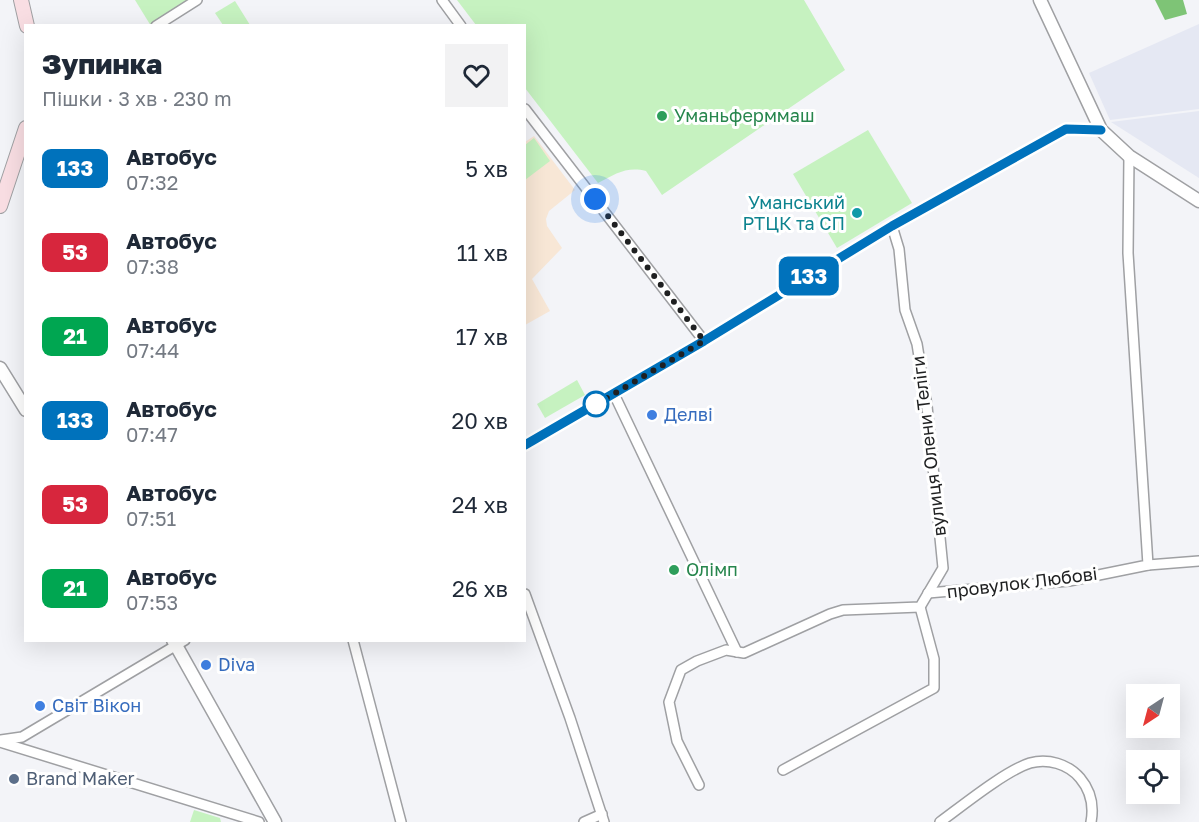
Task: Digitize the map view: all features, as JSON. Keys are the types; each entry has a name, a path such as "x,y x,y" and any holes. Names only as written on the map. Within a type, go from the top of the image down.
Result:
{"main road":[{"path":"21,0 27,24"},
{"path":"0,206 24,134"}],"street":[{"path":"159,24 197,0"},
{"path":"441,0 459,24"},
{"path":"1040,0 1101,130 1129,156 1199,201"},
{"path":"526,110 704,341"},
{"path":"526,444 704,341 892,226 1066,129 1101,130"},
{"path":"1129,156 1128,254 1148,565"},
{"name":"вулиця Олени Теліги","path":"892,226 899,249 905,310 917,344 927,406 943,568 928,593"},
{"path":"0,368 24,407"},
{"path":"614,394 737,652"},
{"name":"провулок Любові","path":"920,607 928,593 1070,581 1148,565 1199,561"},
{"path":"526,597 603,818 584,822"},
{"path":"699,785 677,741 669,702 681,670 726,650 744,653 843,610 920,607 934,659 934,688 783,770"},
{"path":"0,741 22,737 178,642 275,822"},
{"path":"354,642 401,822"},
{"path":"0,741 259,822"},
{"path":"940,822 1004,778 1032,762 1042,761 1061,764 1078,776 1092,801 1091,822"}],"shaded area":[{"path":"1199,24 1199,109 1110,120 1089,73"},
{"path":"1199,111 1199,178 1111,122"},
{"path":"534,136 575,190 549,211 546,219 547,226 562,248 532,279 550,311 526,324 526,141"}],"green space":[{"path":"135,0 192,0 154,24 150,24"},
{"name":"Уманьферммаш","path":"457,0 804,0 845,70 662,195 646,171 621,172 598,183 526,89 526,24 475,24"},
{"path":"1155,0 1183,0 1187,14 1165,20"},
{"path":"235,1 249,24 222,24 215,13"},
{"path":"868,130 912,203 837,248 793,174"},
{"path":"534,138 550,161 526,179 526,144"},
{"path":"577,380 585,395 545,418 537,404"},
{"path":"194,810 220,818 221,822 190,822"}],"bus line":[{"name":"133","path":"526,444 704,341 892,226 1066,129 1101,130"}],"place":[{"name":"Уманьферммаш","path":"662,116"},
{"name":"Уманський РТЦК та СП","path":"857,213"},
{"name":"Делві","path":"652,415"},
{"name":"Олімп","path":"674,570"},
{"name":"Diva","path":"206,665"},
{"name":"Світ Вікон","path":"40,706"},
{"name":"Brand Maker","path":"14,779"}],"route":[{"path":"595,199 704,341 593,406 596,404"}]}
